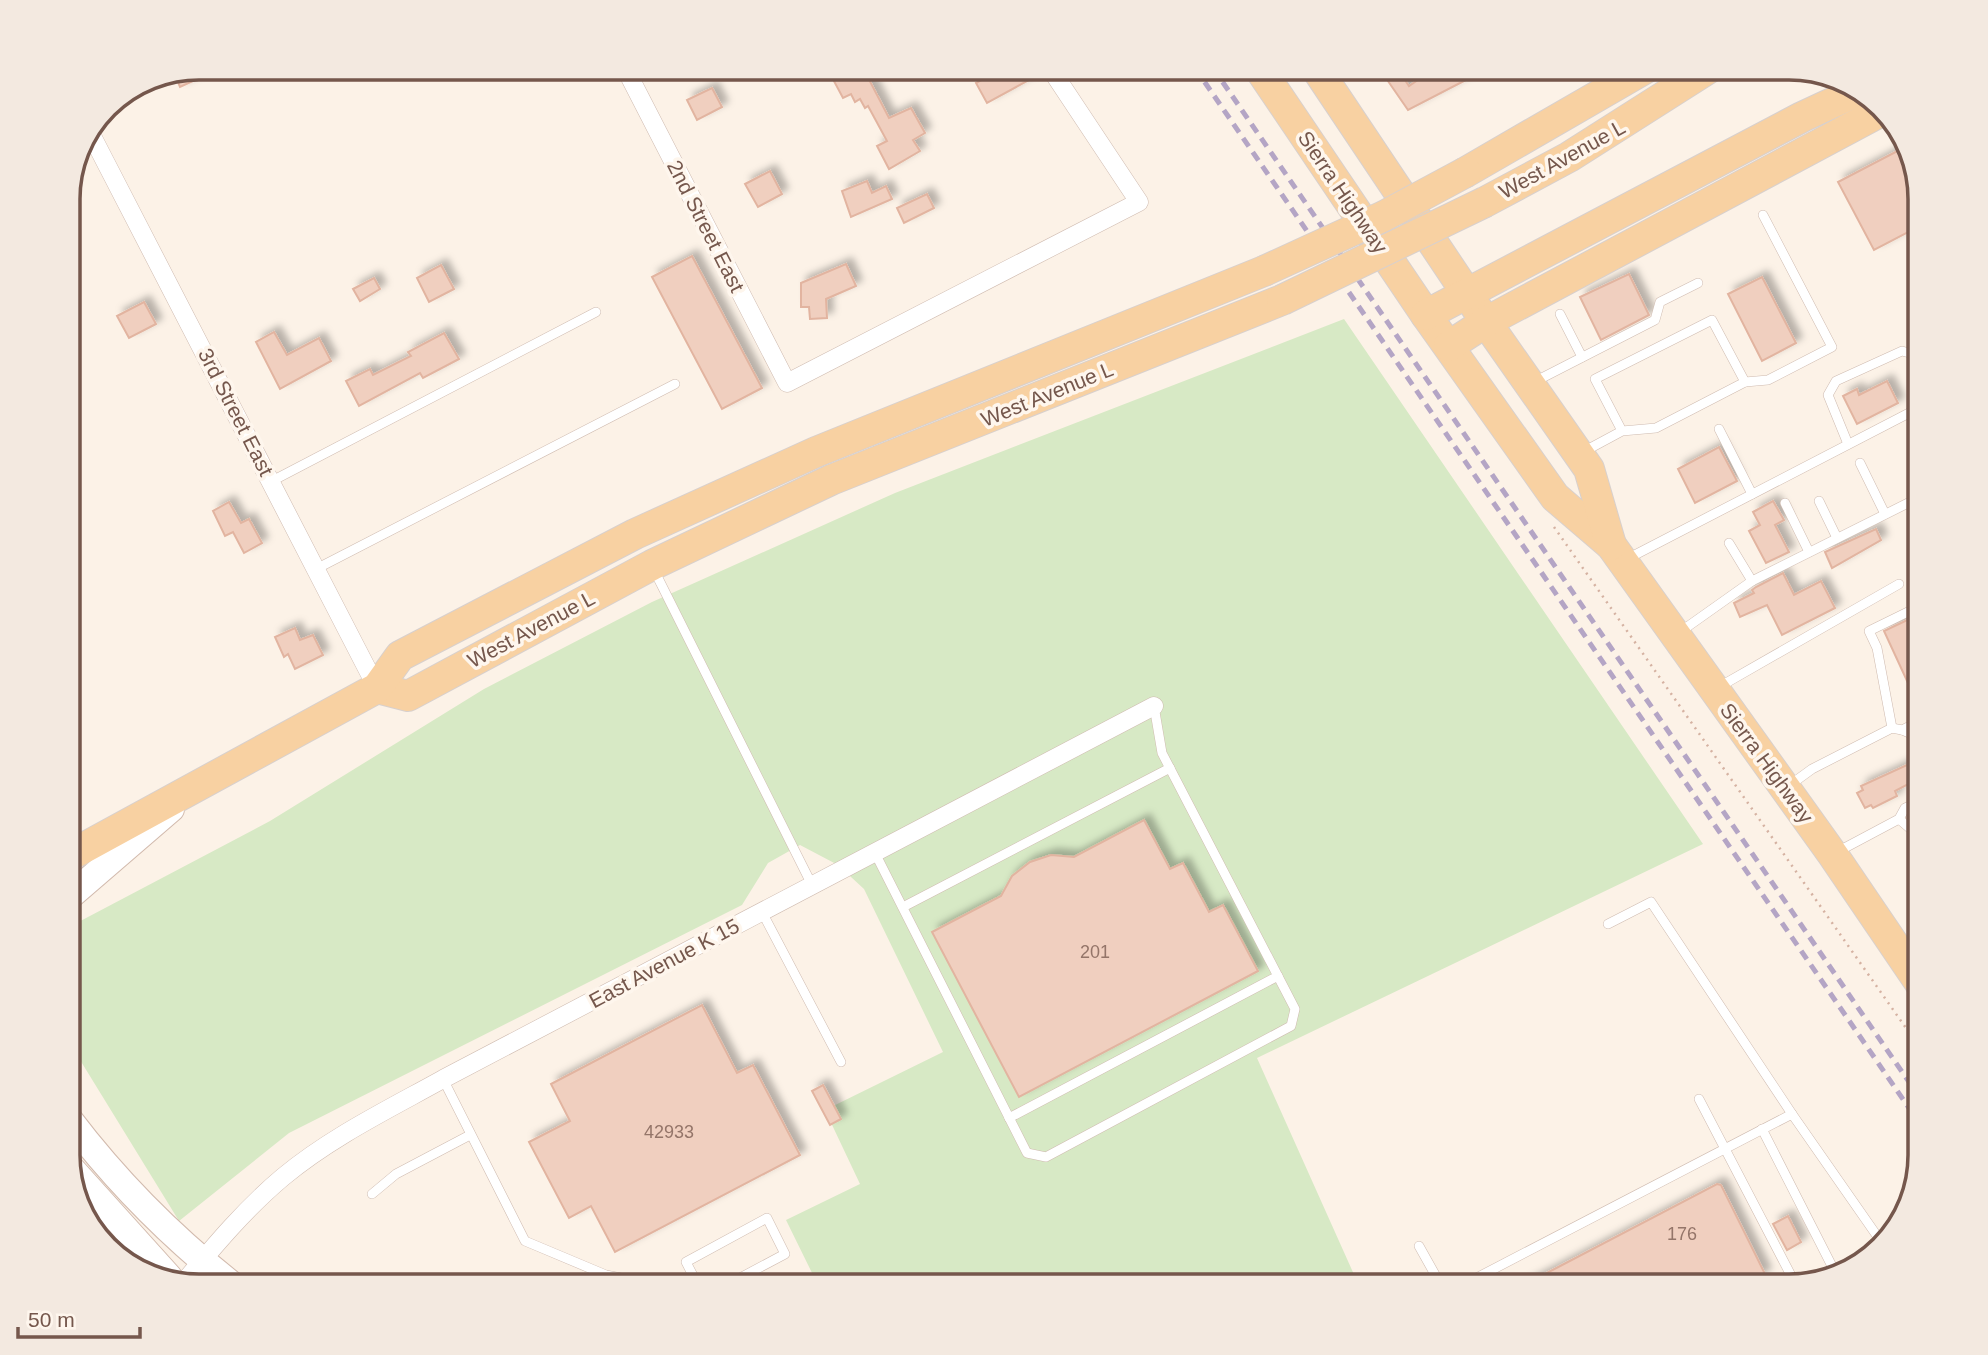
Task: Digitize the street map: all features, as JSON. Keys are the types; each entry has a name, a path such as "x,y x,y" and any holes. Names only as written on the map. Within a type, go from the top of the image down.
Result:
{"main road":[{"name":"Sierra Highway","path":"1267,80 1426,315 1555,497 1617,553 1833,855 1908,965"},
{"path":"1324,80 1468,292"},
{"name":"West Avenue L","path":"81,849 377,688 400,656 635,534 816,452 1264,271 1384,216 1625,80"},
{"name":"West Avenue L","path":"377,688 408,696 652,565 831,480 1282,300 1485,202 1569,157 1692,80"},
{"path":"1426,315 1802,117 1846,96"},
{"path":"1449,346 1486,322 1873,116"},
{"name":"Sierra Highway","path":"1468,292 1589,469 1617,553"},
{"path":"81,886 200,784"},
{"path":"81,1123 104,1163"},
{"path":"81,1135 104,1163 202,1261 218,1274"},
{"path":"84,1183 160,1267"}],"street":[{"name":"2nd Street East","path":"631,80 787,383 1139,202 1058,80"},
{"name":"3rd Street East","path":"96,143 377,688"},
{"name":"East Avenue K 15","path":"191,1273 233,1225 284,1176 345,1135 443,1079 1154,706"}],"lane":[{"path":"1578,455 1622,431 1656,428 1745,382 1768,380 1832,348 1763,215"},
{"path":"1530,385 1656,320 1660,302 1698,283"},
{"path":"272,481 596,312"},
{"path":"1560,314 1582,357"},
{"path":"1622,431 1595,379 1712,320 1745,382"},
{"path":"1848,443 1828,395 1836,381 1902,351 1908,353"},
{"path":"316,569 675,384"},
{"path":"1617,553 1752,494 1908,413"},
{"path":"1719,429 1752,494"},
{"path":"1860,463 1885,514"},
{"path":"1819,501 1837,538"},
{"path":"1785,503 1809,552"},
{"path":"1675,635 1752,582 1908,503"},
{"path":"1729,543 1752,582"},
{"path":"652,565 812,885"},
{"path":"1714,690 1899,584"},
{"path":"1897,729 1877,648 1869,631 1908,613"},
{"path":"875,853 1027,1153 1046,1157 1292,1026 1295,1009 1163,753 1154,706"},
{"path":"1785,789 1812,769 1908,726"},
{"path":"1897,729 1908,733"},
{"path":"903,907 1170,768"},
{"path":"1833,855 1899,819 1908,806"},
{"path":"1899,819 1908,827"},
{"path":"1608,924 1650,902 1877,1235"},
{"path":"762,912 841,1062"},
{"path":"1009,1118 1278,976"},
{"path":"443,1079 525,1241 604,1274"},
{"path":"1699,1099 1790,1274"},
{"path":"1484,1274 1792,1114"},
{"path":"1762,1129 1832,1266"},
{"path":"372,1194 396,1174 470,1135"},
{"path":"692,1274 686,1262 767,1217 785,1254 747,1274"},
{"path":"1419,1246 1435,1274"}],"path":[{"path":"1546,517 1908,1031"}],"green space":[{"path":"1344,319 1703,844 1257,1058 1354,1274 813,1274 786,1220 860,1184 825,1110 943,1052 864,889 838,865 800,845 768,863 742,905 289,1133 179,1221 81,1062 81,921 270,821 484,689 652,602 895,493"}],"building":[{"path":"833,80 869,80 889,118 911,108 925,133 913,140 920,151 889,169 877,146 887,141 868,106 865,108 860,99 855,102 851,94 843,98"},
{"path":"981,80 1029,80 987,103 976,83"},
{"path":"1387,80 1405,80 1409,86 1418,80 1466,80 1408,110"},
{"path":"193,81 180,87 178,83"},
{"path":"712,88 722,107 697,120 687,100"},
{"path":"1897,151 1905,177 1908,232 1874,250 1838,182"},
{"path":"770,171 782,194 758,207 745,184"},
{"path":"867,181 872,193 886,186 892,199 851,217 842,191"},
{"path":"927,194 934,208 904,223 897,208"},
{"path":"692,256 762,388 722,409 652,277"},
{"path":"846,264 856,286 826,299 827,318 810,319 809,307 801,307 801,283"},
{"path":"441,265 454,289 429,302 417,278"},
{"path":"1629,274 1649,315 1601,340 1580,297"},
{"path":"1762,277 1796,343 1762,361 1728,294"},
{"path":"374,278 380,289 360,301 353,289"},
{"path":"144,302 156,324 129,338 117,316"},
{"path":"274,332 287,355 319,338 331,361 280,389 256,342"},
{"path":"444,333 459,359 423,378 420,373 359,406 346,381 370,369 373,375 411,356 408,352"},
{"path":"1887,381 1898,403 1857,424 1843,396 1857,389 1859,395"},
{"path":"1719,447 1737,481 1695,503 1678,469"},
{"path":"1773,501 1784,520 1775,525 1789,552 1766,563 1749,531 1760,525 1753,512"},
{"path":"229,502 241,523 249,519 262,543 244,553 233,532 225,536 213,511"},
{"path":"1876,529 1881,540 1832,568 1825,552"},
{"path":"1783,573 1794,595 1821,581 1835,608 1782,635 1767,605 1740,617 1734,603 1754,593 1752,590 1756,587"},
{"path":"1908,620 1908,683 1884,631"},
{"path":"295,628 300,640 313,635 323,655 295,669 288,654 284,657 275,637"},
{"path":"1908,764 1908,784 1895,791 1897,796 1873,808 1871,805 1865,808 1857,793 1863,790 1861,786"},
{"path":"1144,820 1170,869 1183,863 1209,912 1223,905 1258,971 1019,1097 932,932 1001,896 1012,876 1030,862 1051,855 1074,857"},
{"path":"702,1005 737,1073 753,1065 800,1155 615,1252 591,1206 569,1218 529,1142 570,1121 551,1084"},
{"path":"823,1085 841,1119 830,1125 812,1091"},
{"path":"1717,1184 1721,1185 1765,1274 1545,1274"},
{"path":"1788,1216 1801,1242 1787,1250 1773,1224"}],"railway":[{"path":"1203,80 1908,1107"},
{"path":"1221,80 1908,1081"}]}
